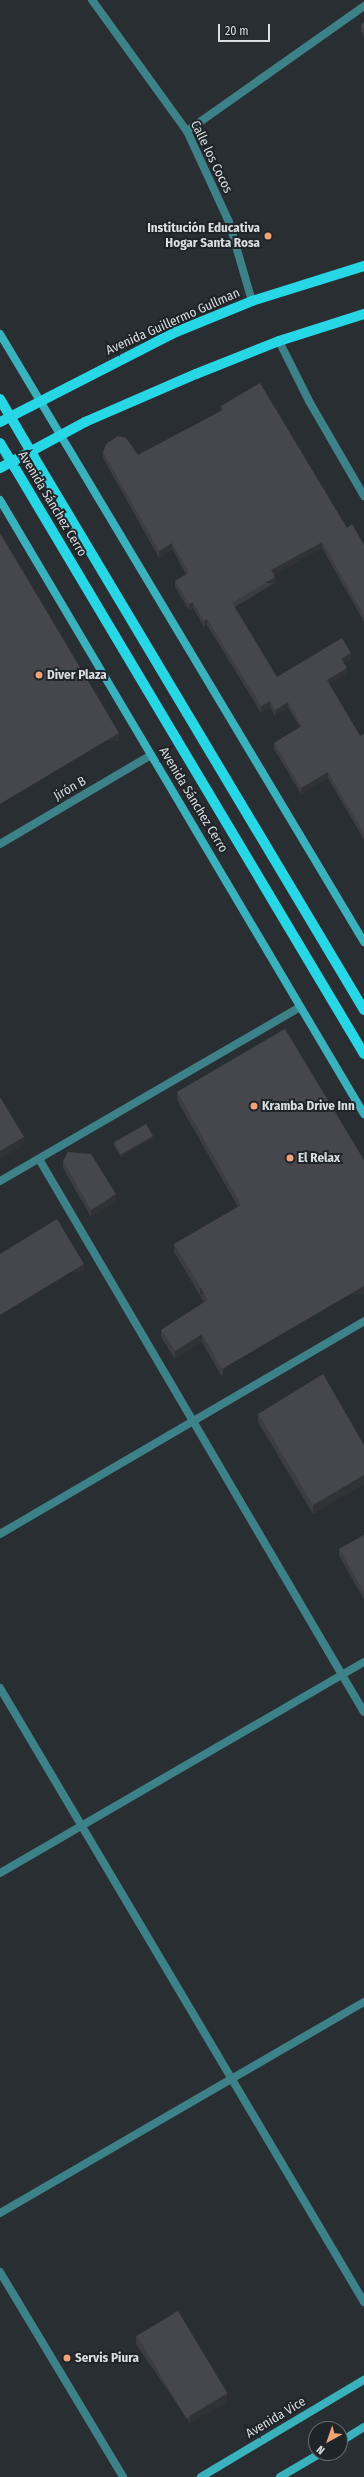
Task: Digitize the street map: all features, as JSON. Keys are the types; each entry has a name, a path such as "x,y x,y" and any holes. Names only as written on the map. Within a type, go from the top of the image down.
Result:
{"main road":[{"name":"Avenida Guillermo Gullman","path":"0,422 176,332 252,301 364,266"},
{"path":"0,468 58,435 279,341 364,314"},
{"path":"0,334 58,435 364,942"},
{"name":"Avenida Sánchez Cerro","path":"0,399 364,1010"},
{"name":"Avenida Sánchez Cerro","path":"0,443 364,1054"},
{"name":"Avenida Sánchez Cerro","path":"0,500 364,1114"},
{"name":"Avenida Vice","path":"201,2477 364,2380"},
{"path":"348,2437 364,2428"},
{"path":"280,2477 308,2461"}],"street":[{"name":"Calle los Cocos","path":"92,0 187,131 229,222 252,301"},
{"path":"187,131 364,6"},
{"path":"279,341 309,402 364,496"},
{"name":"Jirón B","path":"0,844 151,755"},
{"path":"0,1181 300,1007"},
{"path":"39,1159 364,1712"},
{"path":"0,1534 364,1321"},
{"path":"0,1873 364,1662"},
{"path":"0,1688 364,2302"},
{"path":"0,2213 364,2002"},
{"path":"0,2272 123,2477"}],"building":[{"path":"364,22 364,29 361,25"},
{"path":"260,383 347,528 352,524 364,545 364,616 322,542 271,570 275,577 232,603 277,677 342,638 351,653 341,659 347,668 327,680 360,736 364,734 364,834 328,772 301,788 274,743 302,726 288,702 275,710 270,701 261,706 207,619 204,621 193,602 189,604 175,581 189,573 172,543 159,551 103,452 106,444 118,436 126,438 138,455 223,410 221,406"},
{"name":"Diver Plaza","path":"0,533 119,733 0,804"},
{"path":"285,1029 364,1160 364,1286 222,1369 202,1334 175,1351 161,1330 208,1300 174,1244 241,1205 177,1092"},
{"path":"0,1097 24,1137 0,1151"},
{"path":"146,1124 153,1136 121,1155 114,1142"},
{"path":"68,1152 91,1154 116,1194 91,1210 63,1161"},
{"path":"57,1219 84,1264 0,1315 0,1254"},
{"path":"323,1374 364,1445 364,1475 313,1505 258,1414"},
{"path":"364,1535 364,1592 339,1549"},
{"path":"178,2311 227,2393 186,2418 137,2336"}],"place":[{"name":"Institución Educativa Hogar Santa Rosa","path":"268,236"},
{"name":"Diver Plaza","path":"39,675"},
{"name":"Kramba Drive Inn","path":"254,1106"},
{"name":"El Relax","path":"290,1158"},
{"name":"Servis Piura","path":"67,2358"}]}
